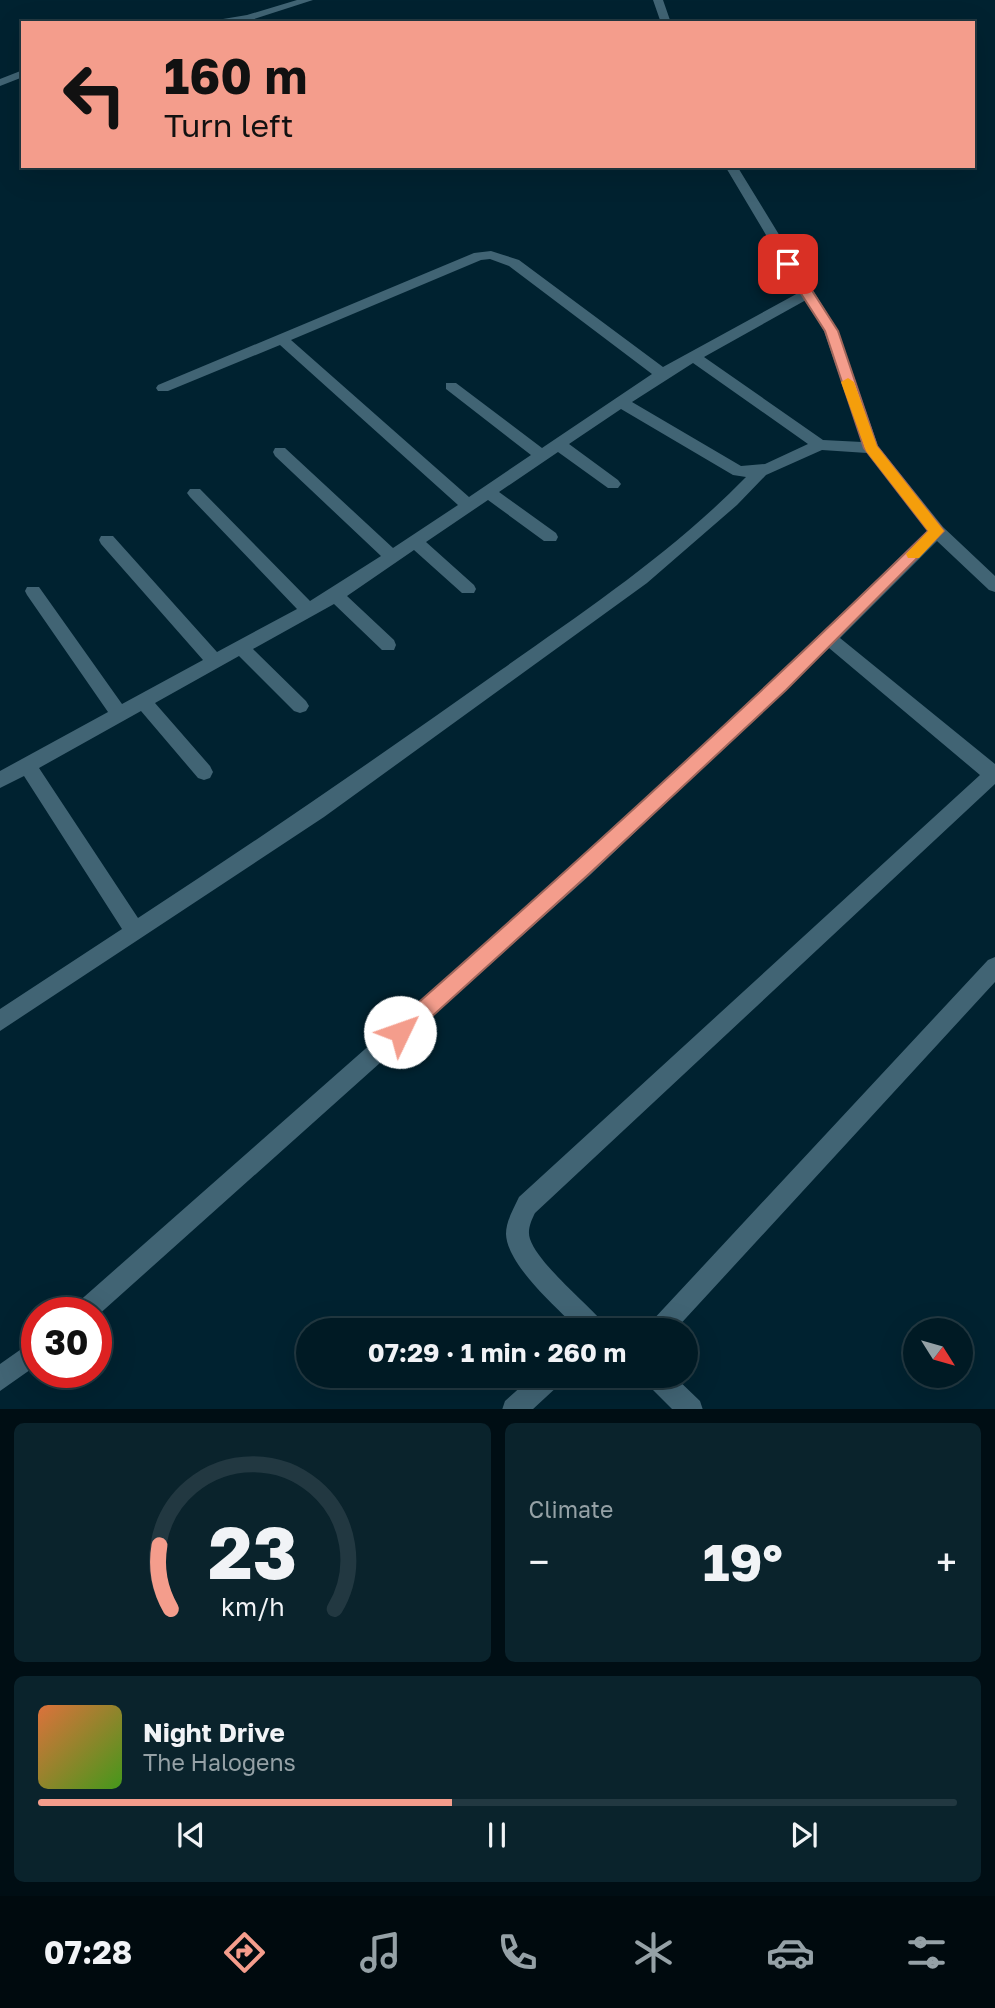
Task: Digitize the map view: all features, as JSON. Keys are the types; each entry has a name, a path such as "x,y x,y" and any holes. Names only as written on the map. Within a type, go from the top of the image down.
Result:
{"street":[{"path":"222,21 248,18 308,0"},
{"path":"657,0 665,21"},
{"path":"0,83 21,74"},
{"path":"732,168 831,331 871,448 937,531 995,586"},
{"path":"163,388 479,256 491,255 514,263 662,374"},
{"path":"0,779 336,595 662,374 808,293"},
{"path":"281,338 468,505"},
{"path":"694,357 820,445"},
{"path":"451,386 542,456"},
{"path":"621,402 724,465 738,471 760,472"},
{"path":"558,444 613,484"},
{"path":"0,1021 317,811 640,579 732,501 760,472 820,445 871,448"},
{"path":"280,452 392,557"},
{"path":"488,492 550,537"},
{"path":"195,493 308,610"},
{"path":"101,1297 583,869 828,638 937,531"},
{"path":"107,540 215,662"},
{"path":"414,541 468,589"},
{"path":"33,591 119,714"},
{"path":"336,595 388,645"},
{"path":"584,1318 533,1263 518,1241 519,1223 527,1205 994,773 828,638"},
{"path":"242,647 300,706"},
{"path":"143,701 204,772"},
{"path":"27,765 135,932"},
{"path":"670,1318 995,967"},
{"path":"0,1379 21,1363"},
{"path":"514,1409 537,1388"},
{"path":"669,1388 691,1409"}],"slow traffic":[{"path":"848,382 871,448 937,531 913,554"}],"route":[{"path":"400,1032 583,869 780,686 937,531 871,448 831,331 788,264"}]}
